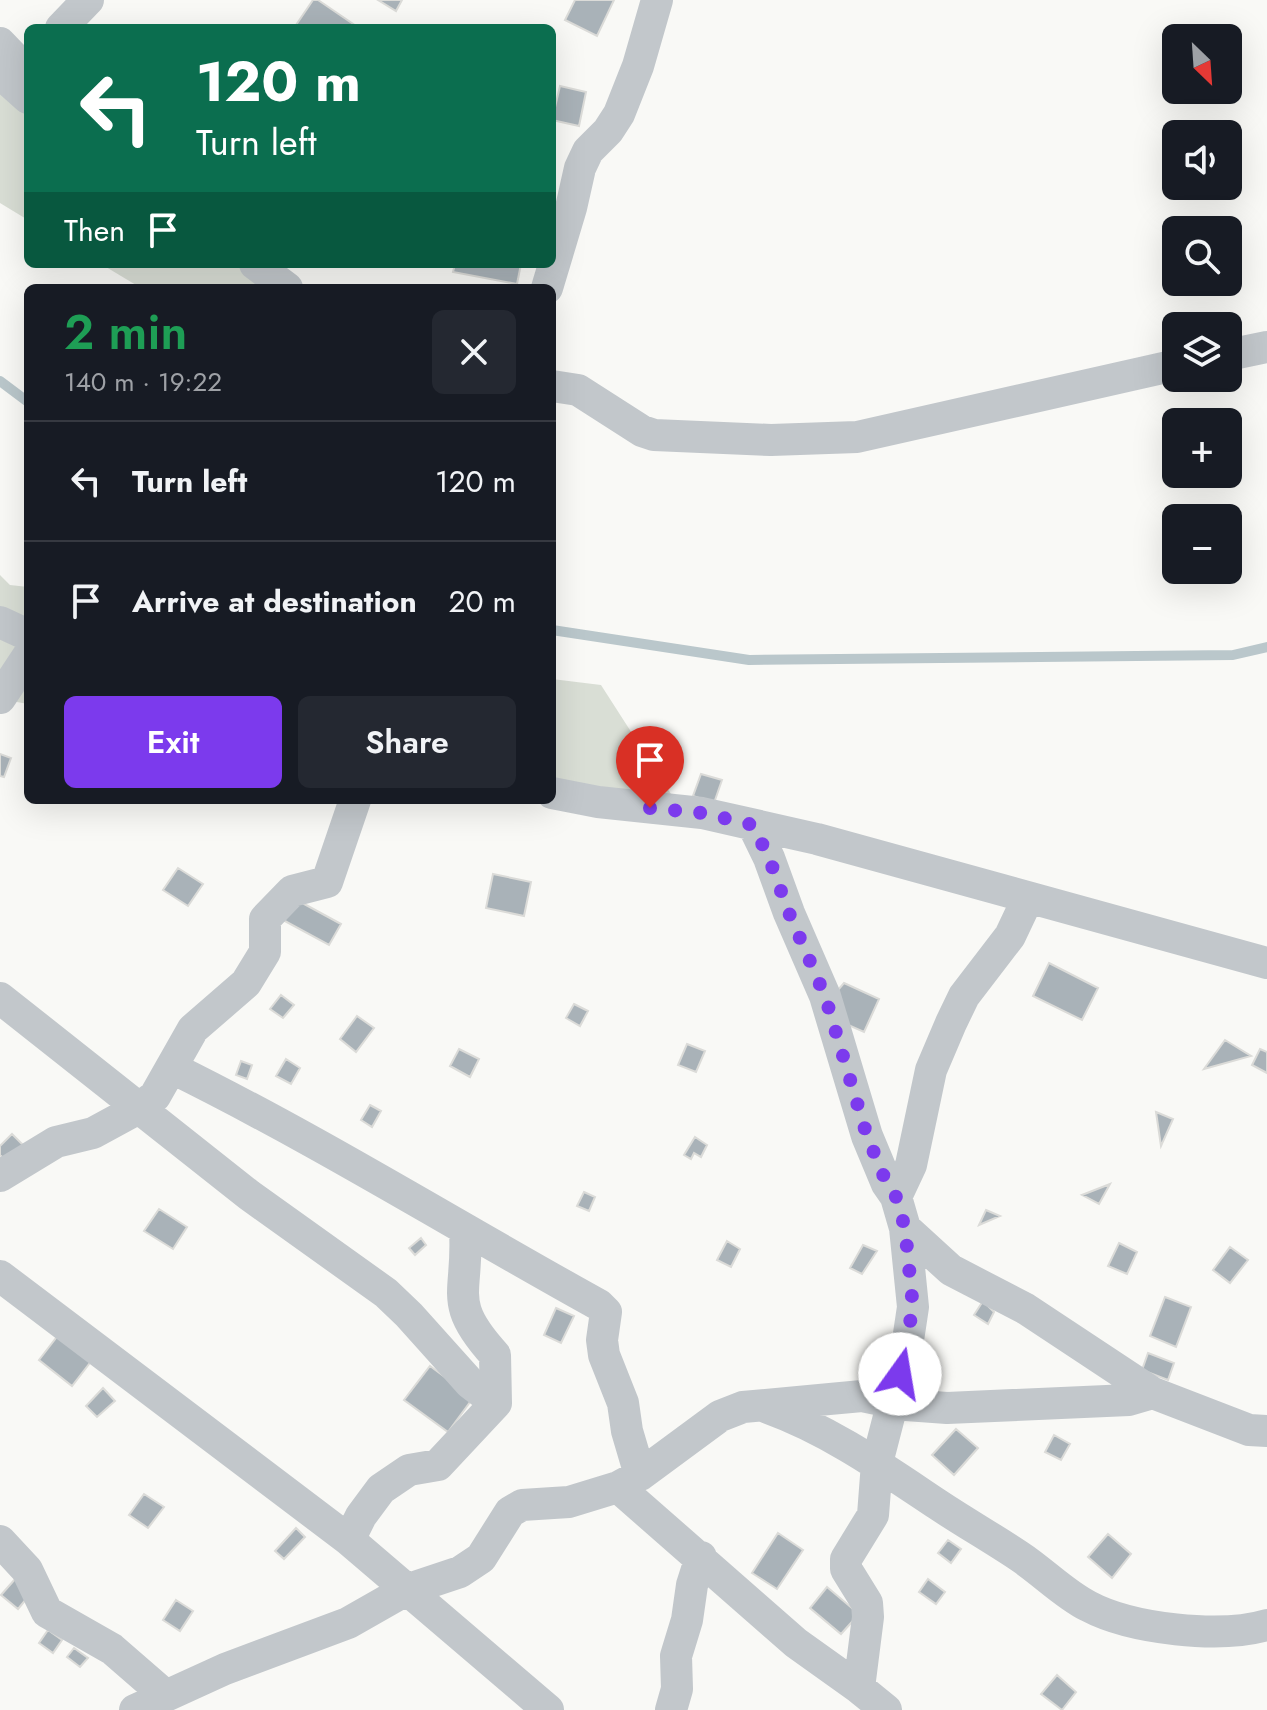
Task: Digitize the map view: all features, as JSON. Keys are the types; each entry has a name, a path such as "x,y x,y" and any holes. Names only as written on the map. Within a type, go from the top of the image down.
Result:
{"street":[{"path":"65,24 88,0"},
{"path":"556,258 580,168 588,151 608,131 619,114 638,66 657,0"},
{"path":"0,43 18,77"},
{"path":"260,268 282,284"},
{"path":"1242,352 1267,347"},
{"path":"556,387 578,390 642,431 654,435 771,440 857,437 1162,368"},
{"path":"0,622 24,633"},
{"path":"0,698 24,662"},
{"path":"556,794 598,802 702,813 817,839 1267,963"},
{"path":"0,1176 56,1142 93,1133 155,1096 193,1029 246,983 265,952 265,919 292,891 327,882 354,804"},
{"path":"753,825 825,996 863,1124 887,1184 896,1197 905,1228 913,1307 907,1347 877,1463 873,1515 846,1559 846,1569 867,1603 859,1688"},
{"path":"896,1197 911,1165 931,1070 951,1023 964,996 1010,936 1028,898"},
{"path":"0,998 249,1195 386,1293 470,1383 496,1403"},
{"path":"172,1068 285,1124 465,1231 599,1305 606,1312 602,1340 604,1355 623,1403 629,1481 701,1557 796,1643 886,1710"},
{"path":"905,1228 951,1270 1026,1309 1153,1393 1249,1430 1267,1431"},
{"path":"349,1540 361,1516 381,1489 409,1470 438,1465 496,1403 495,1355 474,1332 463,1306 461,1291 467,1256 465,1231"},
{"path":"0,1276 349,1540 548,1710"},
{"path":"135,1710 275,1649 348,1623 406,1590 460,1572 481,1558 510,1512 522,1505 569,1502 629,1481 720,1416 743,1407 862,1396 947,1408 973,1408 1129,1400 1153,1393"},
{"path":"764,1406 796,1418 877,1463 1019,1556 1088,1607 1152,1627 1204,1632 1267,1625"},
{"path":"0,1541 27,1570 47,1612 112,1649 165,1695"},
{"path":"671,1710 677,1689 676,1656 701,1557"}],"shaded area":[{"path":"0,45 24,68 24,218 0,203"},
{"path":"108,268 248,268 267,284 134,284"},
{"path":"0,575 10,585 24,587 24,703 0,699"},
{"path":"556,679 601,685 671,794 556,800"}],"building":[{"path":"313,0 318,0 353,24 297,24"},
{"path":"378,0 402,0 396,11"},
{"path":"575,0 614,0 597,36 565,20"},
{"path":"560,86 586,92 579,126 556,121"},
{"path":"454,268 520,268 517,284 453,272"},
{"path":"0,754 11,758 4,777 0,776"},
{"path":"701,774 722,780 714,803 693,796"},
{"path":"178,868 203,884 188,906 163,890"},
{"path":"493,874 531,882 524,916 486,908"},
{"path":"295,899 341,924 329,945 283,920"},
{"path":"1049,963 1098,988 1082,1020 1033,996"},
{"path":"844,983 879,999 864,1032 819,1012"},
{"path":"281,995 294,1005 283,1018 270,1009"},
{"path":"574,1004 588,1011 580,1026 566,1018"},
{"path":"357,1016 374,1028 356,1052 340,1039"},
{"path":"1225,1040 1251,1056 1204,1069"},
{"path":"687,1044 705,1051 696,1072 678,1065"},
{"path":"459,1049 479,1059 470,1077 450,1066"},
{"path":"1260,1049 1267,1052 1267,1073 1252,1065"},
{"path":"286,1059 300,1068 291,1084 276,1076"},
{"path":"241,1061 252,1065 247,1079 236,1075"},
{"path":"370,1105 381,1111 372,1127 361,1120"},
{"path":"1156,1112 1173,1119 1161,1146"},
{"path":"12,1134 28,1150 12,1166 0,1155 0,1146"},
{"path":"695,1137 707,1145 701,1157 694,1153 691,1159 684,1155"},
{"path":"1110,1184 1099,1204 1082,1195"},
{"path":"584,1192 595,1197 589,1211 577,1206"},
{"path":"159,1209 187,1227 173,1249 144,1231"},
{"path":"986,1210 1000,1216 979,1225"},
{"path":"421,1238 426,1245 415,1255 409,1248"},
{"path":"727,1241 740,1249 731,1267 717,1260"},
{"path":"1119,1243 1137,1252 1127,1274 1108,1266"},
{"path":"863,1245 877,1251 862,1274 850,1268"},
{"path":"1230,1247 1248,1260 1230,1283 1213,1270"},
{"path":"1165,1297 1191,1307 1176,1347 1150,1336"},
{"path":"983,1301 994,1312 988,1324 974,1315"},
{"path":"556,1308 574,1316 561,1343 544,1335"},
{"path":"63,1329 96,1355 72,1386 39,1360"},
{"path":"1148,1353 1174,1363 1168,1380 1142,1370"},
{"path":"430,1366 473,1398 448,1432 404,1400"},
{"path":"103,1388 115,1401 97,1417 86,1406"},
{"path":"956,1429 978,1448 954,1475 932,1455"},
{"path":"1054,1435 1070,1444 1061,1460 1045,1452"},
{"path":"144,1494 164,1507 148,1528 129,1515"},
{"path":"296,1528 305,1537 284,1559 275,1551"},
{"path":"778,1533 803,1550 777,1589 752,1573"},
{"path":"1108,1534 1131,1554 1112,1578 1088,1557"},
{"path":"948,1540 961,1549 951,1563 938,1553"},
{"path":"16,1578 32,1592 18,1609 1,1595"},
{"path":"928,1579 945,1592 936,1604 919,1592"},
{"path":"827,1587 859,1614 841,1634 810,1608"},
{"path":"176,1600 193,1611 180,1631 163,1620"},
{"path":"48,1630 62,1640 53,1653 39,1643"},
{"path":"74,1648 88,1658 80,1667 67,1657"},
{"path":"1057,1675 1076,1692 1062,1710 1041,1694"}],"waterway":[{"path":"0,381 24,399"},
{"path":"556,631 749,660 1233,655 1267,647"}],"route":[{"path":"650,808 702,813 753,825 769,858 825,996 867,1136 887,1184 896,1197 905,1228 913,1307 900,1374"}]}
